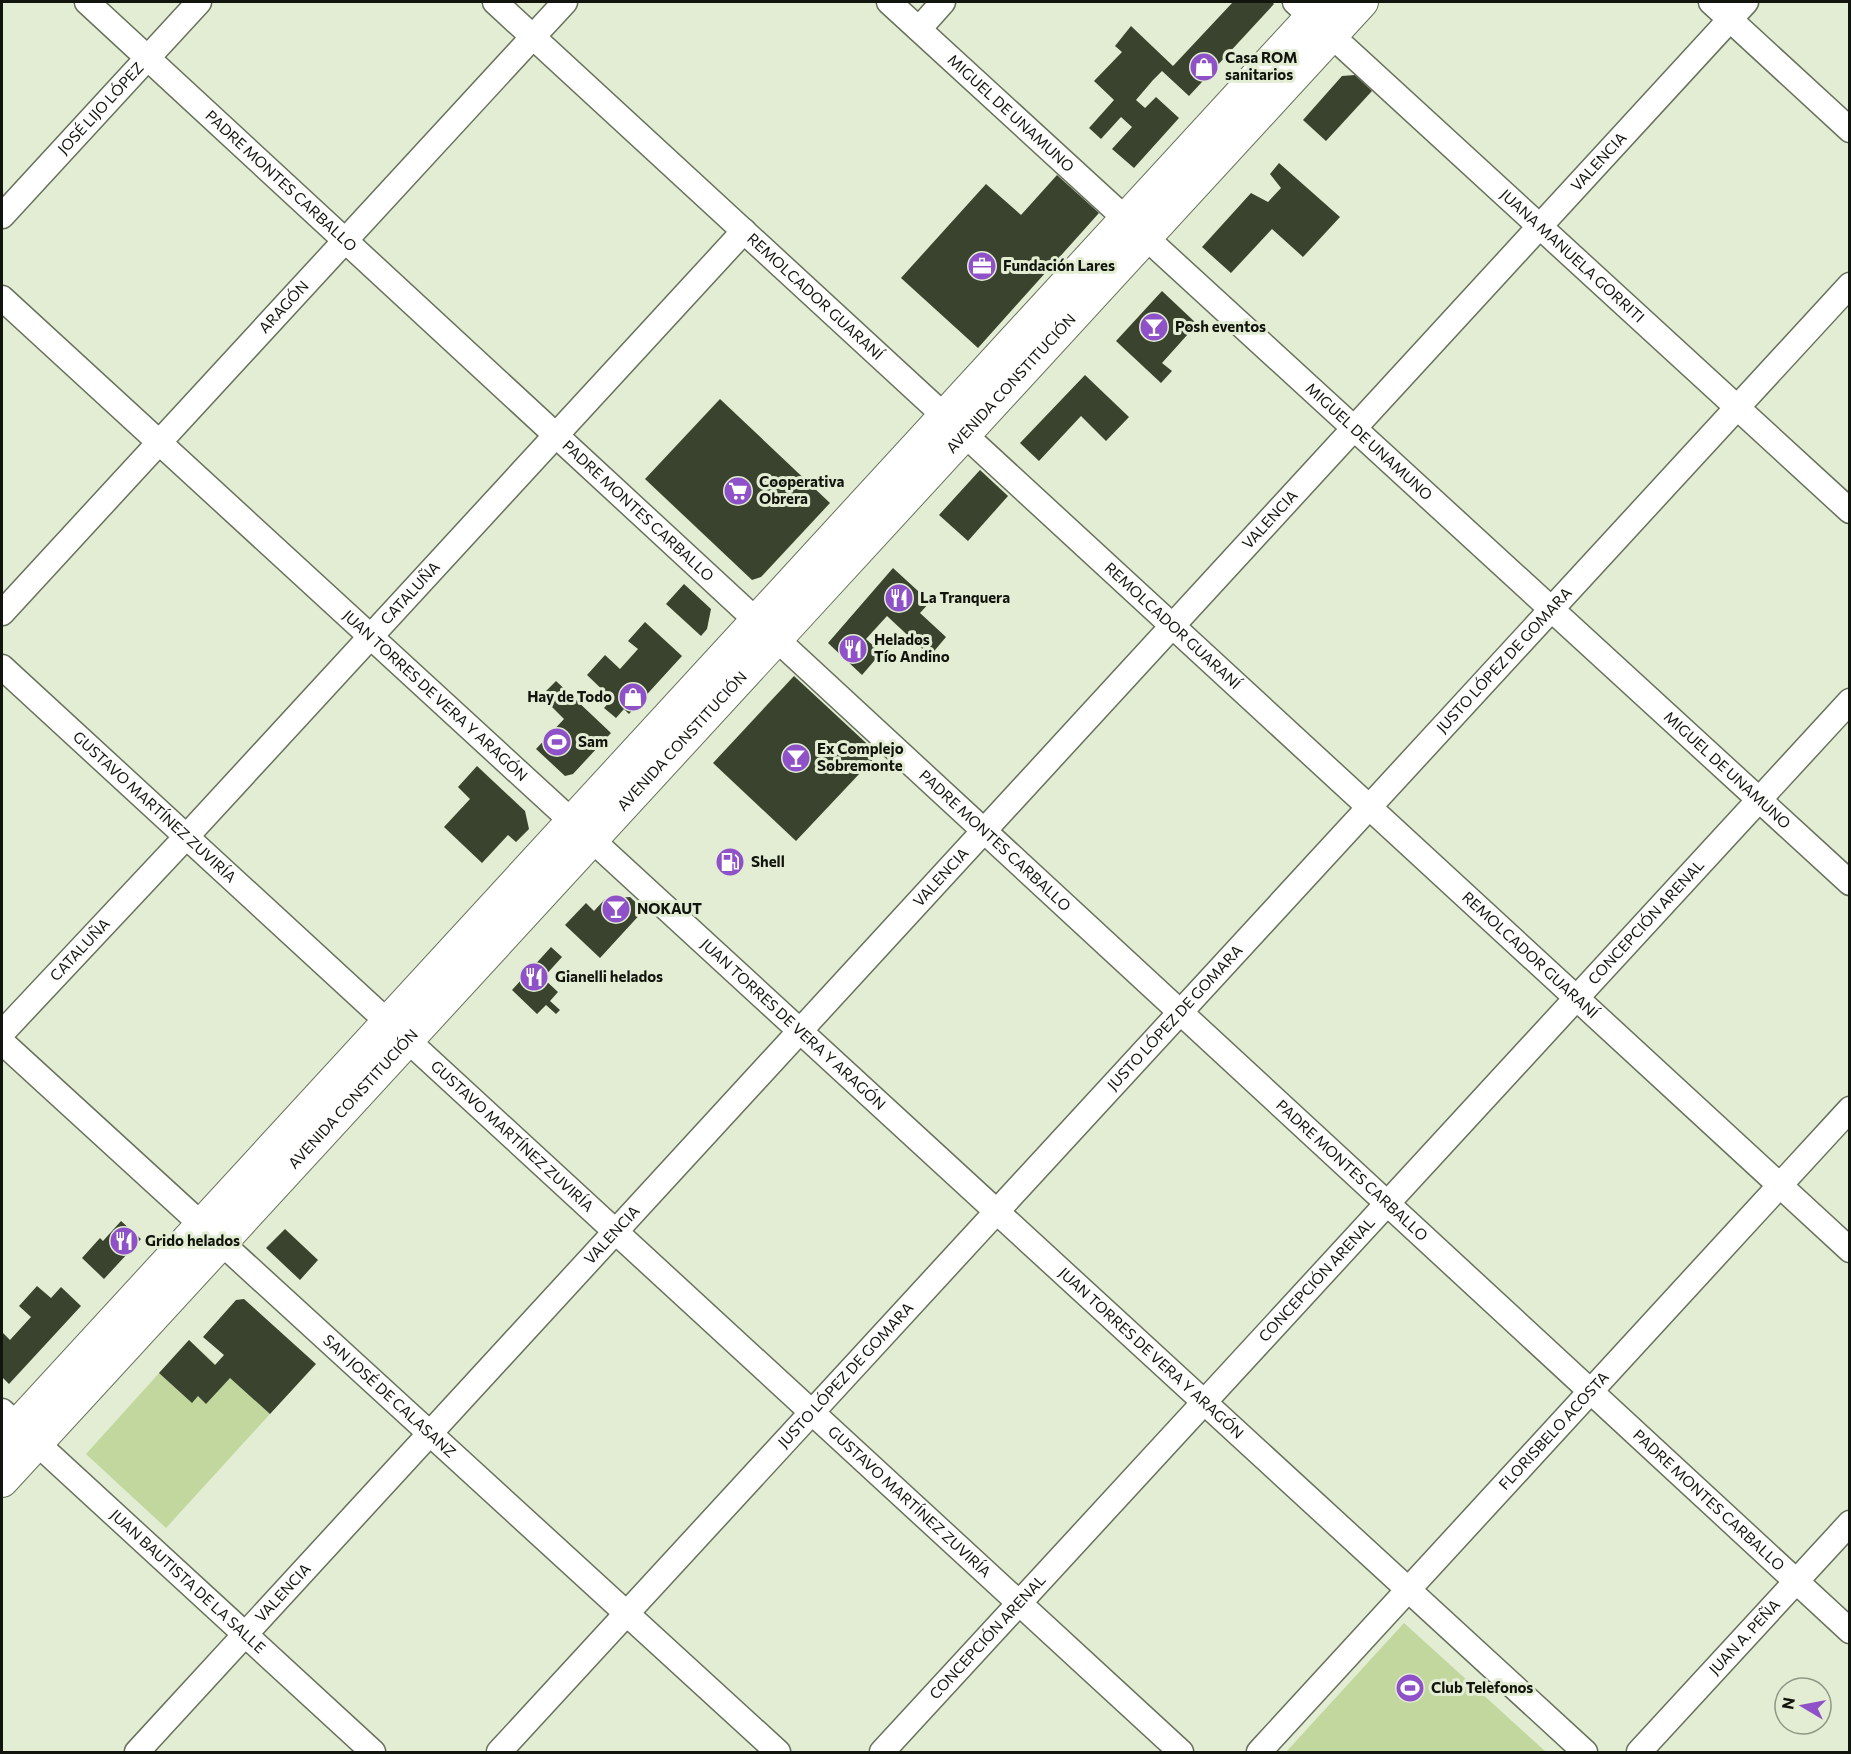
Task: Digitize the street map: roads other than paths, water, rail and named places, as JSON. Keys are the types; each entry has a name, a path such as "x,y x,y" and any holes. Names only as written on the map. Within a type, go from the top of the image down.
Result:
{"main road":[{"name":"AVENIDA CONSTITUCIÓN","path":"2,1481 14,1431 211,1234 767,629 1135,228 1316,14 1362,2"}],"street":[{"name":"PADRE MONTES CARBALLO","path":"87,2 1850,1630"},
{"name":"JOSÉ LIJO LÓPEZ","path":"2,216 199,2"},
{"name":"REMOLCADOR GUARANÍ","path":"495,2 1850,1250"},
{"name":"ARAGÓN","path":"2,613 565,2"},
{"name":"MIGUEL DE UNAMUNO","path":"889,2 1850,883"},
{"path":"919,29 943,2"},
{"path":"1711,2 1850,130"},
{"name":"VALENCIA","path":"137,1752 1746,2"},
{"name":"JUANA MANUELA GORRITI","path":"1316,14 1539,227 1850,511"},
{"name":"CATALUÑA","path":"2,1033 186,837 744,231"},
{"name":"JUSTO LÓPEZ DE GOMARA","path":"499,1752 1850,285"},
{"name":"JUAN TORRES DE VERA Y ARAGÓN","path":"2,298 1585,1752"},
{"name":"GUSTAVO MARTÍNEZ ZUVIRÍA","path":"2,667 1181,1752"},
{"name":"CONCEPCIÓN ARENAL","path":"882,1752 1850,701"},
{"name":"SAN JOSÉ DE CALASANZ","path":"2,1042 778,1752"},
{"name":"FLORISBELO ACOSTA","path":"1259,1752 1850,1109"},
{"name":"JUAN BAUTISTA DE LA SALLE","path":"14,1431 245,1635 373,1752"},
{"name":"JUAN A. PEÑA","path":"1639,1752 1850,1523"}],"place":[{"name":"Casa ROM sanitarios","path":"1204,67"},
{"name":"Fundación Lares","path":"982,266"},
{"name":"Posh eventos","path":"1154,327"},
{"name":"Cooperativa Obrera","path":"738,491"},
{"name":"La Tranquera","path":"899,598"},
{"name":"Helados Tío Andino","path":"853,649"},
{"name":"Hay de Todo","path":"633,697"},
{"name":"Sam","path":"557,742"},
{"name":"Ex Complejo Sobremonte","path":"796,758"},
{"name":"Shell","path":"730,862"},
{"name":"NOKAUT","path":"616,909"},
{"name":"Gianelli helados","path":"534,977"},
{"name":"Grido helados","path":"124,1241"},
{"name":"Club Telefonos","path":"1410,1688"}]}
